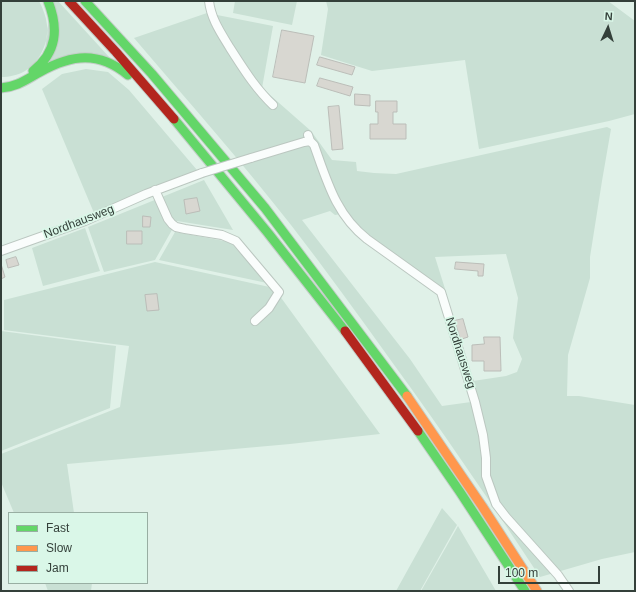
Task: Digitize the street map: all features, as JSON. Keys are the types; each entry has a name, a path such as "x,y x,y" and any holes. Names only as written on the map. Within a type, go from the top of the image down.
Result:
{"highway":[{"path":"21,83 42,63 49,52 54,38 53,15 48,1"},
{"path":"69,1 164,107 231,186 302,275 392,396 474,513 524,591"},
{"path":"85,1 157,80 265,208 312,269 408,397 482,506 537,591"},
{"path":"1,88 13,87 49,67 73,58 87,57 100,59 125,72 164,107"}],"street":[{"path":"209,1 210,11 214,21 242,68 253,84 273,105"},
{"name":"Nordhausweg","path":"1,251 85,221 155,190 202,172 304,142 309,138 314,145 330,189 348,222 367,240 441,292 475,402 483,435 486,458 486,476 496,504 558,575 569,591"},
{"path":"155,190 168,219 172,224 176,227 185,229 222,235 236,241 279,292 269,308 255,321"}],"green space":[{"path":"1,1 39,1 47,22 47,38 35,63 25,71 16,75 1,77"},
{"path":"51,1 58,1 110,58 43,67"},
{"path":"235,1 297,1 292,25 233,13"},
{"path":"326,1 608,1 635,21 635,114 479,149 465,60 372,71 321,55 328,9"},
{"path":"207,13 273,26 262,88 311,131 332,160 356,162 357,171 396,174 607,127 611,129 590,257 590,278 568,355 567,396 579,396 635,405 635,552 602,559 540,577 486,495 430,415 317,259 253,178 134,38","holes":["330,211 335,215 348,213 363,232 446,292 435,257 506,254 518,298 513,338 522,359 517,372 506,376 473,381 481,410 471,402 442,406 410,359 302,220"]},
{"path":"86,69 108,72 129,90 197,170 94,213 42,89 62,74"},
{"path":"204,180 233,230 177,221 155,260 104,272 88,227"},
{"path":"85,228 100,271 43,286 32,248"},
{"path":"175,232 230,242 267,283 159,260"},
{"path":"155,262 274,288 380,434 290,444 67,464 74,512 14,512 1,482 1,454 120,407 129,346 4,330 4,300"},
{"path":"1,331 116,346 110,408 1,451"},
{"path":"442,508 457,525 420,591 396,591"},
{"path":"458,526 496,591 421,591"},
{"path":"45,584 92,584 91,591 48,591"}],"building":[{"path":"282,30 314,36 305,83 273,77"},
{"path":"320,57 355,67 352,75 317,65"},
{"path":"320,78 353,87 350,96 317,86"},
{"path":"355,94 370,95 370,106 355,105"},
{"path":"376,101 397,101 397,112 393,112 393,124 406,124 406,139 370,139 370,124 378,124"},
{"path":"339,106 343,149 332,150 328,107"},
{"path":"197,198 200,211 186,214 184,200"},
{"path":"143,216 151,217 150,227 143,227"},
{"path":"127,231 142,231 142,244 127,244"},
{"path":"16,257 19,265 8,268 6,260"},
{"path":"456,262 484,264 483,276 478,276 478,271 455,269"},
{"path":"1,264 5,277 1,279"},
{"path":"157,294 159,310 147,311 145,295"},
{"path":"463,319 468,337 459,340 454,321"},
{"path":"484,337 500,337 501,371 484,371 484,361 472,361 472,345 484,344"}],"traffic: fast":[{"path":"33,71 47,56 54,39 54,21 48,1"},
{"path":"85,1 152,74 265,208 407,396"},
{"path":"1,88 17,84 52,66 74,59 85,58 107,62 128,75"},
{"path":"174,119 268,233 345,331"},
{"path":"418,431 525,591"}],"traffic: slow":[{"path":"407,396 482,506 537,591"}],"traffic: jam":[{"path":"69,1 116,52 174,119"},
{"path":"345,331 418,431"}]}
